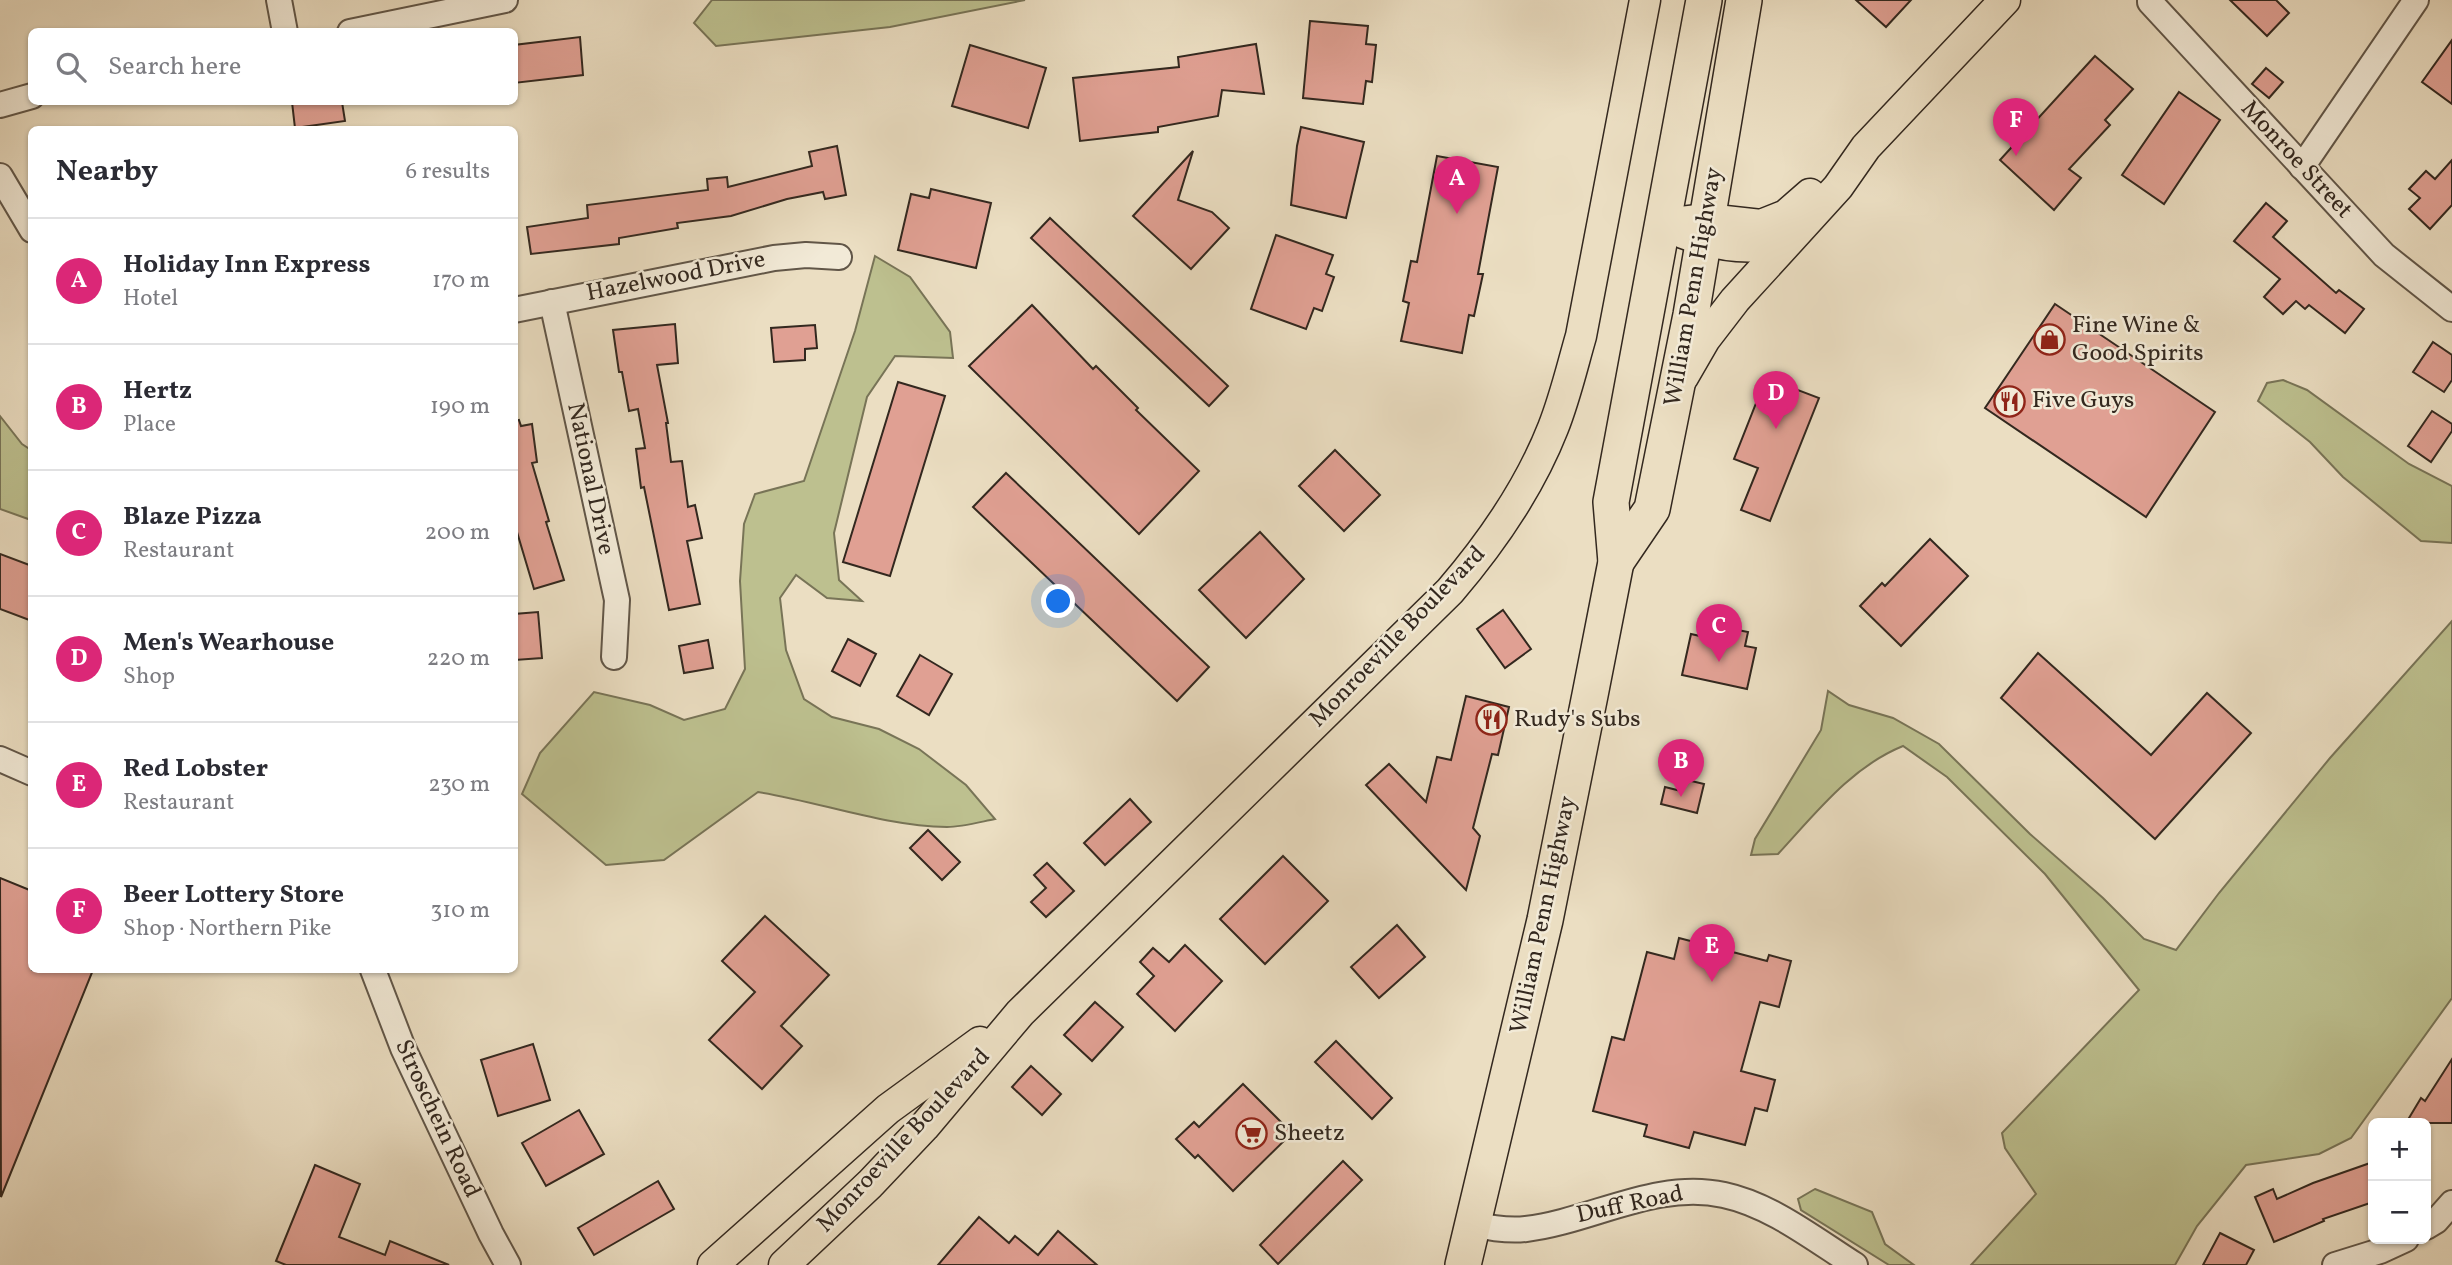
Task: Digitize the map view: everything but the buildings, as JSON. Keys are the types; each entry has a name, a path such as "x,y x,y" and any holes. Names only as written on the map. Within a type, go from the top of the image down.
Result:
{"highway":[{"name":"William Penn Highway","path":"1462,1265 1554,879 1616,562 1611,502 1704,0"},
{"name":"William Penn Highway","path":"1616,562 1652,509 1706,230 1744,0"}],"main road":[{"name":"Monroeville Boulevard","path":"784,1265 870,1184 925,1127 1020,1013 1450,591 1508,516 1552,429 1581,336 1645,0"},
{"path":"1706,230 1761,225 1778,220 1866,147 2005,0"},
{"path":"1676,389 1719,320 1838,187 1866,147"},
{"path":"1663,224 1706,230 1763,247 1788,240"},
{"name":"Monroeville Boulevard","path":"713,1265 888,1109 1020,1013"}],"street":[{"path":"279,0 284,28"},
{"path":"369,28 505,0"},
{"path":"2302,167 2416,0"},
{"name":"Monroe Street","path":"2150,1 2384,255 2452,309"},
{"path":"0,104 28,97"},
{"path":"1,181 28,224"},
{"name":"Hazelwood Drive","path":"518,309 774,258 806,255 839,257"},
{"name":"National Drive","path":"552,302 617,600 614,657"},
{"path":"0,759 28,771"},
{"name":"Stroschein Road","path":"374,973 403,1048 508,1265"},
{"name":"Duff Road","path":"1472,1224 1496,1228 1526,1228 1671,1192 1707,1192 1734,1198 1759,1208 1855,1265"},
{"path":"2431,1224 2452,1203"},
{"path":"2335,1265 2395,1244"}],"green space":[{"path":"712,0 1025,0 890,27 716,46 694,23"},
{"path":"875,256 910,277 950,332 953,358 895,356 867,397 834,533 839,580 862,601 827,598 796,575 780,598 786,650 804,699 832,717 879,729 919,749 966,785 995,819 953,827 923,826 758,792 664,860 606,865 522,794 540,753 594,692 650,705 684,720 725,709 745,669 740,581 744,524 755,494 804,481 855,331"},
{"path":"2283,380 2307,390 2409,464 2452,486 2452,543 2421,541 2343,477 2310,442 2258,401 2267,383"},
{"path":"0,416 28,448 28,519 0,509"},
{"path":"2452,621 2452,998 2351,1138 2319,1154 2246,1165 2197,1226 2175,1265 1971,1265 2036,1194 2005,1148 2002,1133 2139,990 2045,874 1947,777 1903,746 1884,755 1850,779 1778,854 1751,855 1755,839 1821,730 1828,691 1849,705 1893,718 1939,744 2030,834 2103,898 2144,939 2176,950 2219,893 2330,758"},
{"path":"1815,1189 1872,1212 1885,1244 1914,1265 1889,1265 1801,1210 1798,1199"}],"place":[{"name":"Beer Lottery Store","path":"2016,156"},
{"name":"Holiday Inn Express","path":"1457,214"},
{"name":"Fine Wine & Good Spirits","path":"2049,340"},
{"name":"Five Guys","path":"2009,401"},
{"name":"Men's Wearhouse","path":"1776,429"},
{"name":"Blaze Pizza","path":"1719,662"},
{"name":"Rudy's Subs","path":"1491,720"},
{"name":"Hertz","path":"1681,797"},
{"name":"Red Lobster","path":"1712,982"},
{"name":"Sheetz","path":"1251,1134"}]}
